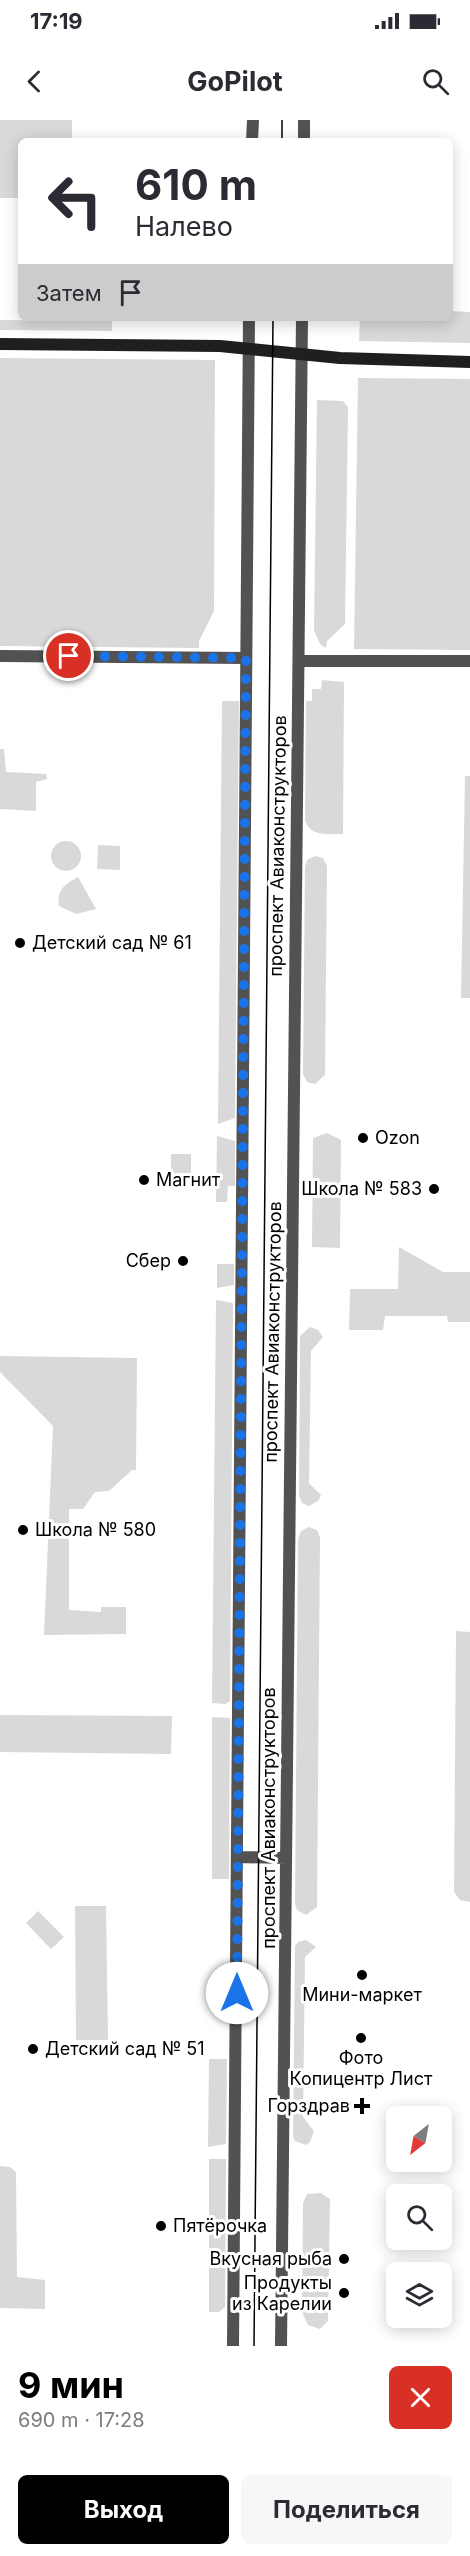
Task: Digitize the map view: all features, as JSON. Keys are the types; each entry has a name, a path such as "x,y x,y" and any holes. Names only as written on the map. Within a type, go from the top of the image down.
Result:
{"main road":[{"path":"0,344 220,346 302,355 470,362"}],"street":[{"path":"252,138 253,120"},
{"path":"304,120 304,138"},
{"name":"проспект Авиаконструкторов","path":"233,2346 249,321"},
{"name":"проспект Авиаконструкторов","path":"281,2346 302,321"},
{"path":"0,656 246,658"},
{"path":"299,661 470,662"},
{"path":"238,1857 286,1858"}],"shaded area":[{"path":"0,120 72,120 72,138 18,138 18,198 0,198"},
{"path":"453,311 470,312 470,343 359,341 360,321 453,321"},
{"path":"0,320 112,321 112,331 0,330"},
{"path":"0,358 215,360 214,611 199,641 199,648 0,646"},
{"path":"358,378 470,379 470,650 354,649"},
{"path":"317,400 343,401 348,407 345,624 327,641 326,648 320,644 314,630"},
{"path":"322,680 344,682 343,834 315,832 305,820 306,701 312,701 312,689 321,689"},
{"path":"222,701 239,701 235,1118 218,1124"},
{"path":"0,749 4,749 6,772 46,774 47,779 36,782 36,811 0,809"},
{"path":"465,776 470,776 470,998 461,998"},
{"path":"66,841 77,845 81,856 77,867 66,871 55,867 51,856 55,845"},
{"path":"98,845 120,846 120,870 97,869"},
{"path":"315,856 323,858 327,866 325,1075 315,1084 307,1082 303,1074 305,867 307,860"},
{"path":"78,877 96,909 76,914 59,906 58,900 63,888"},
{"path":"327,1133 341,1140 340,1248 312,1247 313,1138"},
{"path":"217,1136 235,1141 235,1186 228,1186 227,1202 216,1202"},
{"path":"171,1154 191,1154 191,1173 171,1173"},
{"path":"399,1247 443,1272 470,1272 470,1322 448,1322 447,1316 385,1316 383,1330 349,1330 350,1289 398,1289"},
{"path":"217,1264 234,1264 234,1285 217,1288"},
{"path":"216,1300 233,1303 230,1701 225,1704 212,1703"},
{"path":"310,1327 318,1330 323,1337 311,1351 309,1483 321,1495 318,1501 309,1506 302,1503 299,1496 300,1336"},
{"path":"0,1356 137,1358 136,1470 132,1470 109,1491 95,1492 83,1509 69,1509 69,1610 101,1612 101,1607 126,1607 126,1634 44,1635 53,1426 0,1372"},
{"path":"309,1527 317,1530 320,1537 317,1907 306,1915 297,1910 295,1904 298,1539 301,1531"},
{"path":"456,1631 470,1632 470,1902 460,1900 454,1892"},
{"path":"0,1715 172,1716 171,1754 0,1752"},
{"path":"212,1717 230,1718 229,1879 212,1879"},
{"path":"75,1906 106,1906 108,2040 76,2040"},
{"path":"38,1911 64,1937 51,1949 26,1923"},
{"path":"306,1940 316,1947 305,1957 303,2117 314,2131 310,2142 306,2145 295,2141 293,2136 295,1946 298,1942"},
{"path":"209,2059 227,2059 226,2144 208,2147"},
{"path":"209,2159 226,2159 225,2307 219,2312 209,2312"},
{"path":"0,2166 10,2167 16,2172 17,2277 45,2280 45,2309 0,2308"},
{"path":"321,2193 330,2199 328,2321 320,2329 308,2325 302,2312 303,2203 307,2194"}],"tram line":[{"path":"282,120 282,138"},
{"path":"254,2346 273,321"}],"place":[{"name":"Детский сад № 61","path":"20,943"},
{"name":"Ozon","path":"363,1138"},
{"name":"Магнит","path":"144,1180"},
{"name":"Школа № 583","path":"434,1189"},
{"name":"Сбер","path":"183,1261"},
{"name":"Школа № 580","path":"23,1530"},
{"name":"Мини-маркет","path":"362,1975"},
{"name":"Фото Копицентр Лист","path":"361,2038"},
{"name":"Детский сад № 51","path":"33,2049"},
{"name":"Горздрав","path":"362,2106"},
{"name":"Пятёрочка","path":"161,2226"},
{"name":"Вкусная рыба","path":"344,2259"},
{"name":"Продукты из Карелии","path":"344,2293"}],"route":[{"path":"69,656 246,658 237,1993"}]}
